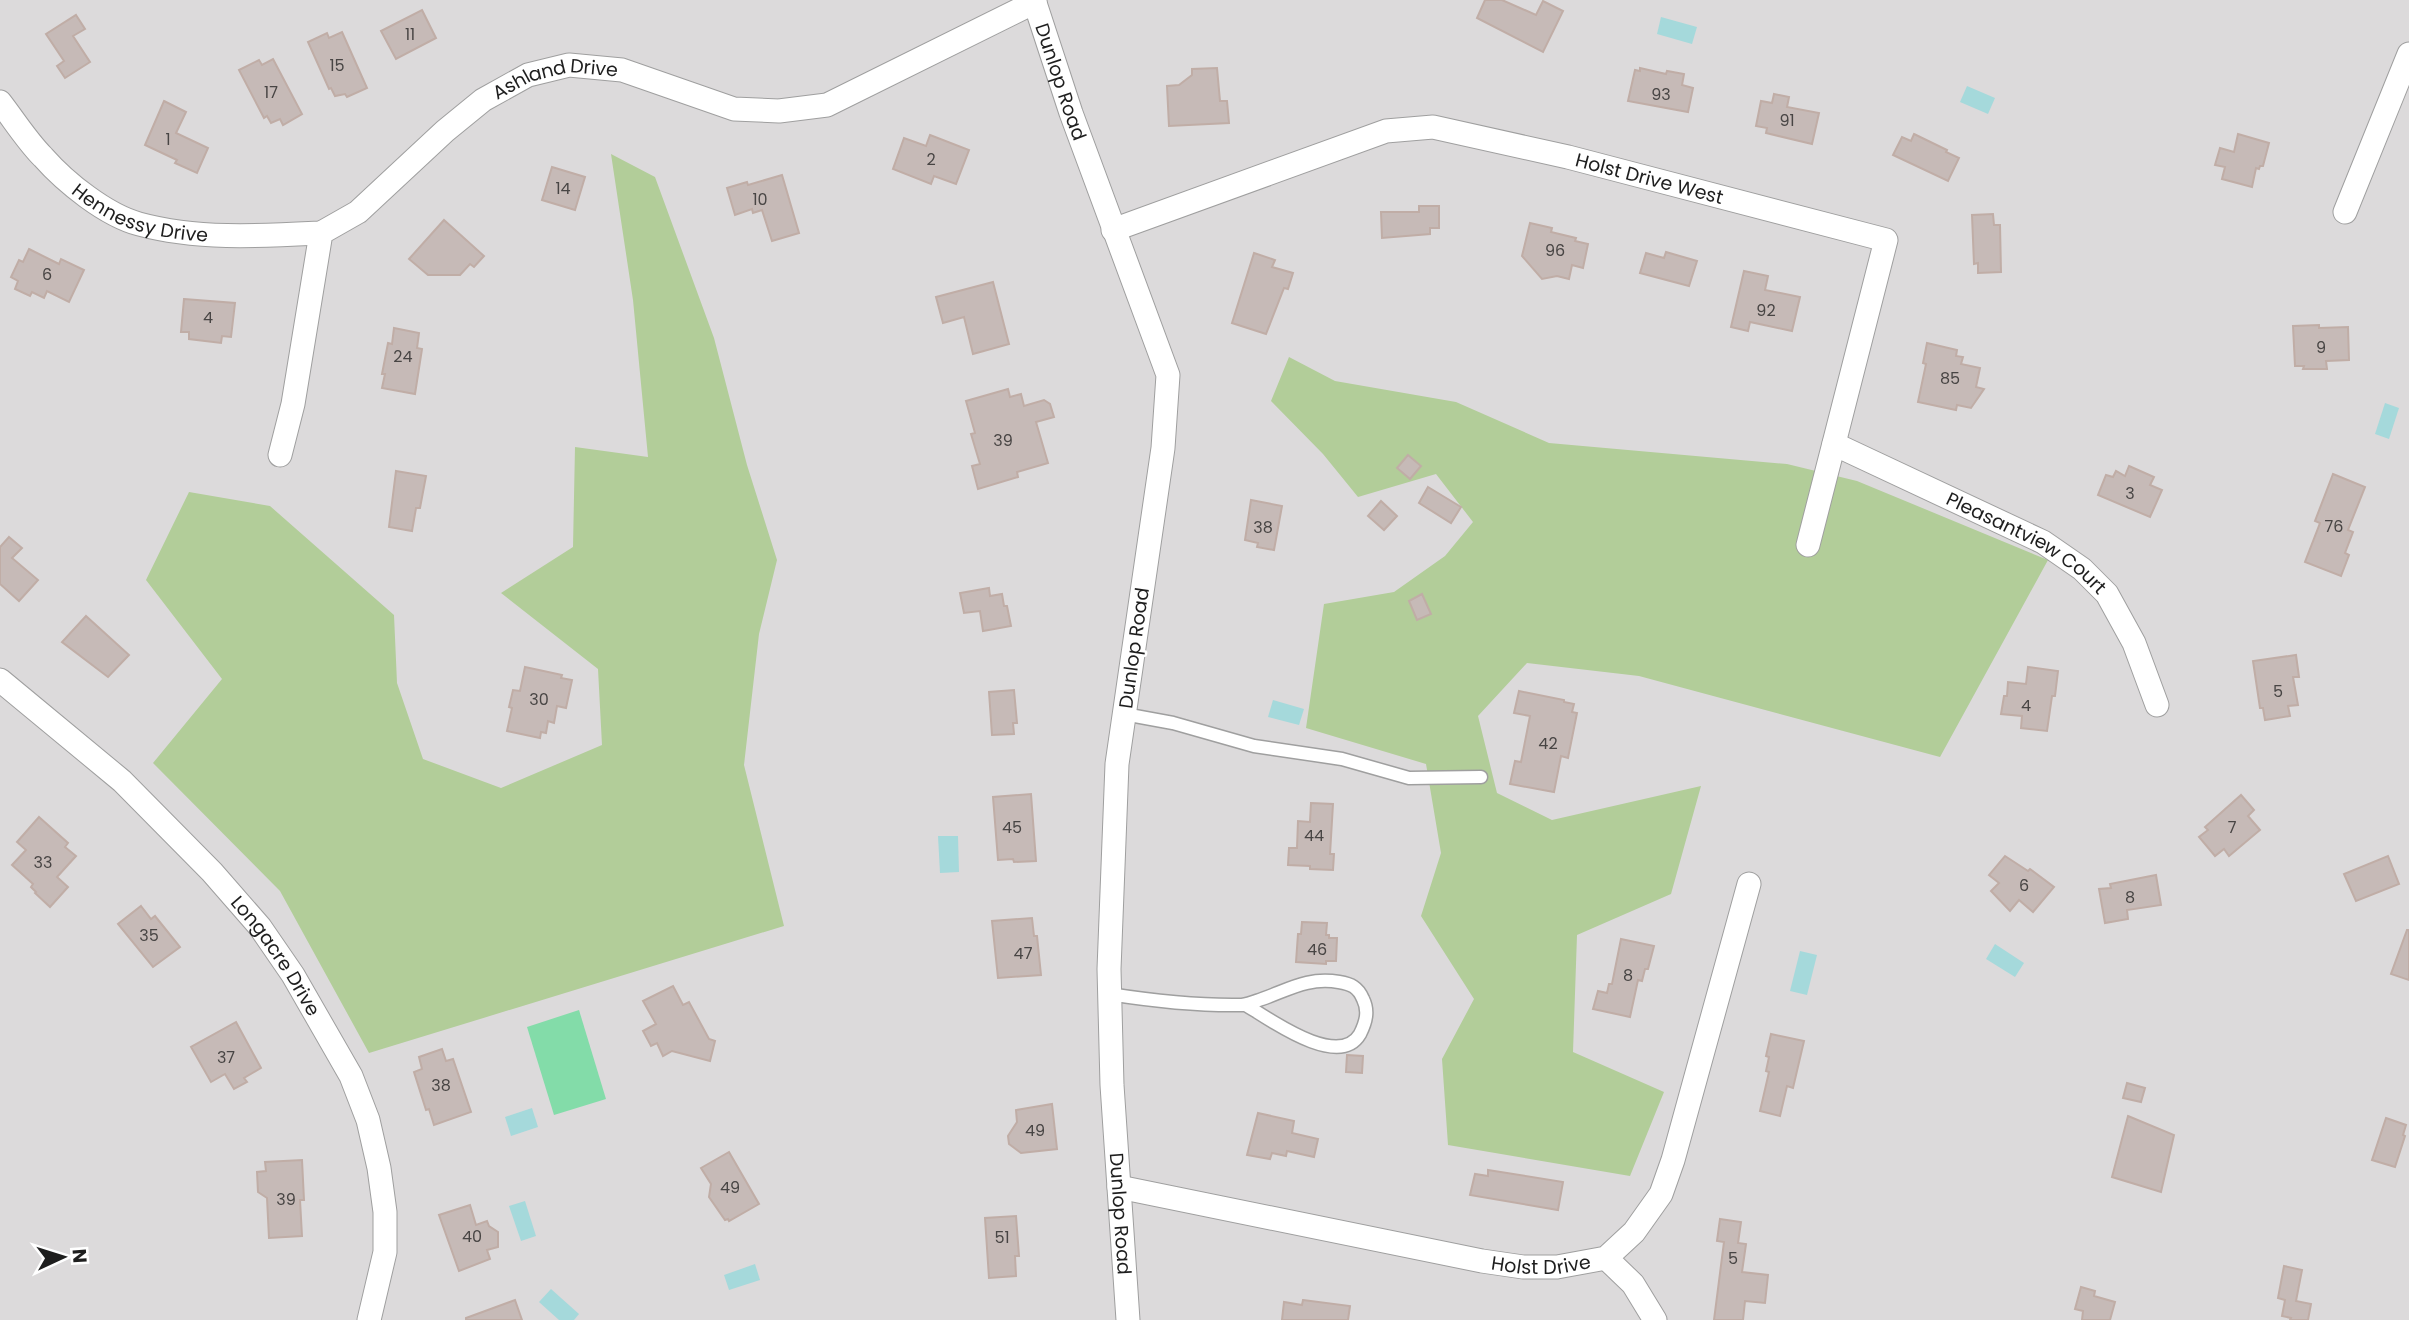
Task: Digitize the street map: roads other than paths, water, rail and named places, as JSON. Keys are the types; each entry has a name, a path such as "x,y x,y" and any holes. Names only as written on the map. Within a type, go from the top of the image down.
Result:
{"street":[{"name":"Dunlop Road","path":"1034,1 1113,230 1168,374 1163,448 1117,764 1109,994 1112,1085 1128,1320"},
{"name":"Ashland Drive","path":"321,233 358,212 445,131 483,100 528,75 569,65 622,70 734,109 779,111 803,108 827,104 1034,1"},
{"path":"2345,212 2409,54"},
{"name":"Hennessy Drive","path":"0,102 42,157 92,201 137,223 223,235 321,233"},
{"name":"Holst Drive West","path":"1113,230 1387,131 1433,127 1568,157 1886,240 1808,545"},
{"path":"280,455 293,404 321,233"},
{"name":"Pleasantview Court","path":"1834,444 2043,542 2082,569 2107,594 2134,643 2157,705"},
{"name":"Longacre Drive","path":"0,680 122,781 212,872 260,927 293,975 351,1076 368,1120 379,1168 385,1212 385,1252 369,1320"},
{"name":"Holst Drive","path":"1119,1187 1482,1262 1523,1268 1558,1267 1606,1258 1634,1232 1661,1194 1674,1160 1749,884"},
{"path":"1606,1258 1633,1284 1655,1320"}],"lane":[{"path":"1125,714 1173,723 1254,746 1354,762 1409,778 1481,777"},
{"path":"1109,994 1165,1003 1246,1005 1305,982 1322,979 1350,984 1359,990 1367,1014 1364,1027 1357,1038 1345,1045 1331,1047 1308,1040 1246,1005"}],"water":[{"path":"1661,17 1697,27 1692,44 1657,34"},
{"path":"1967,86 1995,98 1988,114 1960,102"},
{"path":"2385,403 2399,408 2389,439 2375,434"},
{"path":"1273,700 1304,709 1299,725 1268,717"},
{"path":"938,836 958,836 959,872 940,873"},
{"path":"1995,944 2024,963 2015,977 1986,959"},
{"path":"1800,951 1817,955 1807,995 1790,991"},
{"path":"532,1108 538,1127 511,1136 505,1117"},
{"path":"525,1201 536,1236 521,1241 509,1206"},
{"path":"755,1264 760,1280 729,1290 724,1275"},
{"path":"551,1289 579,1314 574,1320 559,1320 539,1302"}]}
